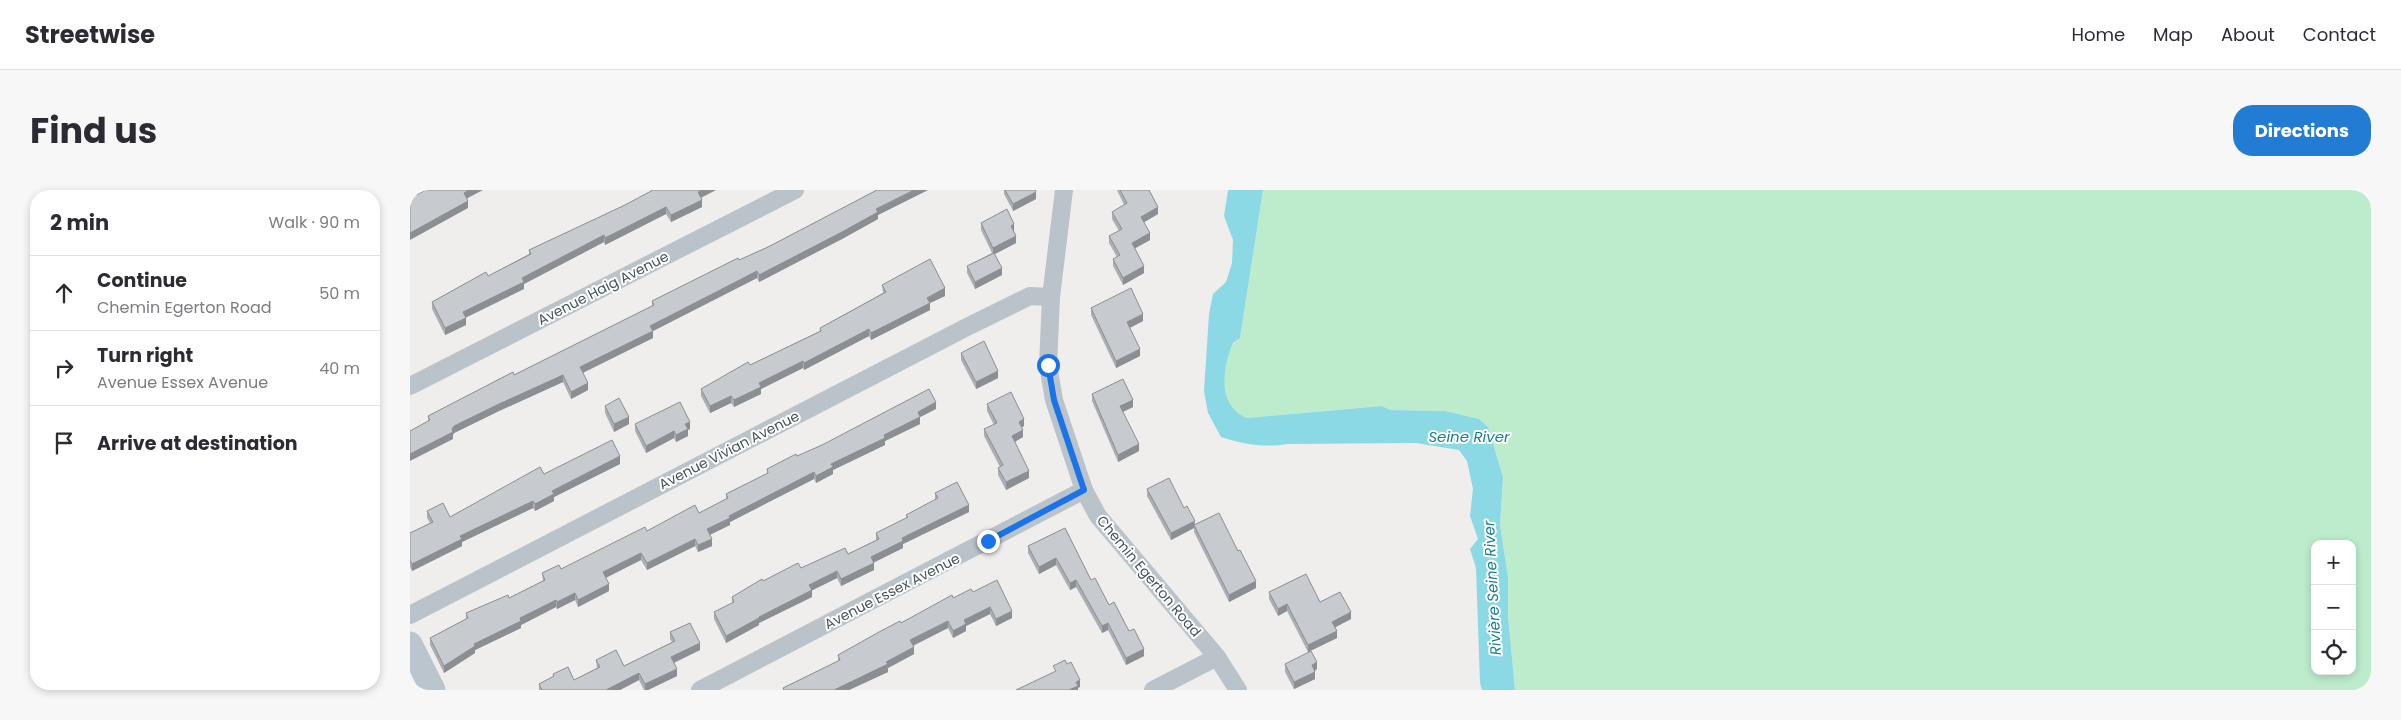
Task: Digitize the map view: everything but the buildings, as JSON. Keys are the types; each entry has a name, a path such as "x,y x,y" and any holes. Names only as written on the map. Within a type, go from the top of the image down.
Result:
{"street":[{"name":"Avenue Haig Avenue","path":"410,386 795,190"},
{"name":"Chemin Egerton Road","path":"1064,190 1052,297 1048,365 1050,383 1084,490 1098,516 1217,657 1238,690"},
{"name":"Avenue Vivian Avenue","path":"410,615 967,327 1030,296 1052,297"},
{"name":"Avenue Essex Avenue","path":"700,690 1084,490"},
{"path":"410,644 433,690"},
{"path":"1153,690 1217,657"}],"green space":[{"path":"1263,190 2371,190 2371,690 1515,690 1508,616 1508,577 1500,525 1503,477 1488,427 1479,419 1445,411 1390,410 1382,406 1246,418 1236,413 1230,405 1224,385 1225,363 1233,344 1240,338"}],"water":[{"name":"Seine River","path":"1228,190 1263,190 1240,338 1233,343 1226,364 1226,396 1237,412 1247,418 1382,406 1390,410 1445,411 1479,419 1488,427 1503,477 1500,525 1508,577 1508,616 1515,690 1482,690 1480,683 1476,568 1470,549 1478,539 1470,516 1473,489 1467,461 1459,450 1416,443 1262,445 1237,442 1221,437 1208,413 1204,391 1209,314 1213,294 1226,282 1232,263 1233,240 1224,216"}],"route":[{"path":"988,541 1084,490 1054,400 1048,365"}],"water label":[{"name":"Rivière Seine River","path":"1492,588"}]}
